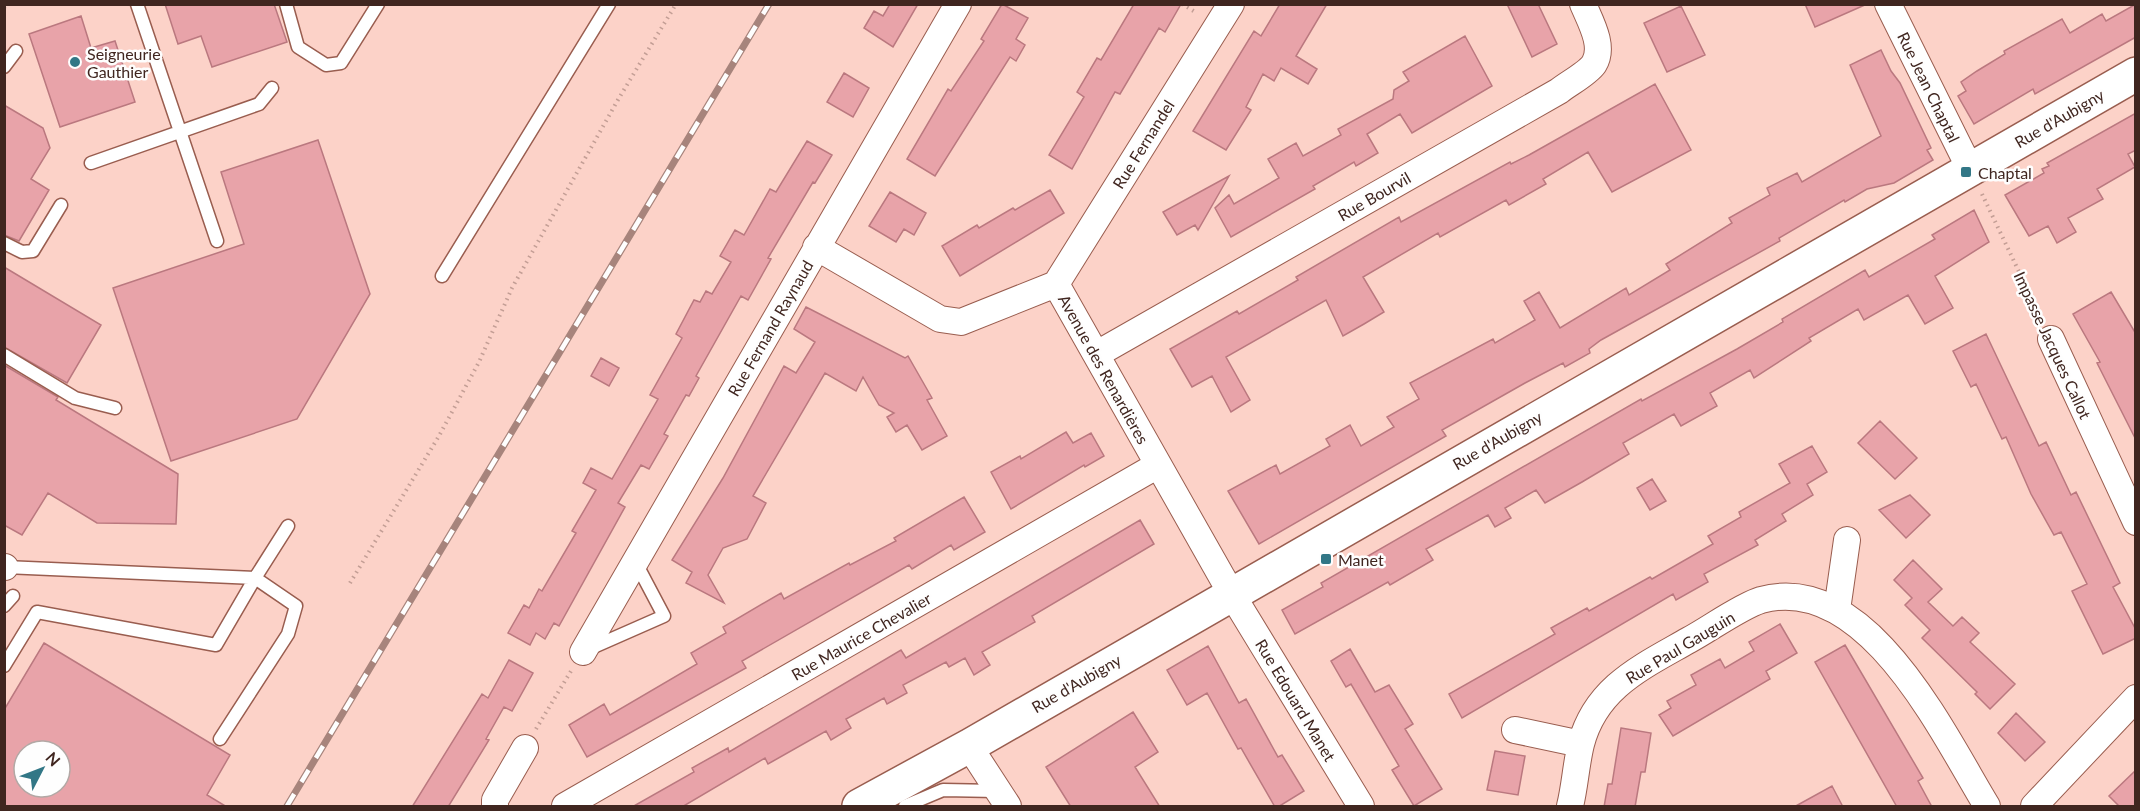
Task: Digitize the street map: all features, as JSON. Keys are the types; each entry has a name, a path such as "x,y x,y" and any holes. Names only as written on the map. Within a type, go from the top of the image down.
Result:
{"main road":[{"name":"Rue d'Aubigny","path":"859,807 969,746 1231,592 2136,74"}],"street":[{"name":"Rue Fernand Raynaud","path":"582,652 636,563 958,4"},
{"name":"Rue Fernandel","path":"1056,284 1231,4"},
{"name":"Rue Bourvil","path":"1096,354 1559,91 1594,65 1597,54 1595,32 1583,4"},
{"name":"Rue Jean Chaptal","path":"1888,4 1970,170"},
{"name":"Avenue des Renardières","path":"816,247 940,320 961,322 1056,284 1231,592"},
{"name":"Impasse Jacques Callot","path":"2051,339 2136,522"},
{"name":"Rue Maurice Chevalier","path":"565,807 1158,465"},
{"path":"1837,610 1847,540"},
{"name":"Rue Edouard Manet","path":"1231,592 1361,807"},
{"name":"Rue Paul Gauguin","path":"1570,807 1581,744 1595,707 1618,685 1646,665 1760,600 1796,596 1837,610 1862,626 1893,659 1921,697 1987,807"},
{"path":"2034,807 2136,698"},
{"path":"1515,730 1581,744"},
{"path":"969,746 1003,799"},
{"path":"495,807 495,800 525,748"}],"lane":[{"path":"137,4 217,241"},
{"path":"286,4 298,47 326,65 341,63 378,4"},
{"path":"442,276 609,4"},
{"path":"4,67 16,51"},
{"path":"91,164 259,105 272,88"},
{"path":"4,243 21,252 33,251 61,205"},
{"path":"4,355 75,398 115,408"},
{"path":"4,666 37,612 216,645 288,526"},
{"path":"582,652 664,616 636,563"},
{"path":"5,567 255,578 296,606 288,634 220,739"},
{"path":"905,807 943,790 1003,799"}],"path":[{"path":"350,583 439,436 479,362 512,288 619,98 676,4"},
{"name":"Impasse Jacques Callot","path":"1970,170 1982,183 1982,194 2051,339"},
{"path":"525,748 582,652"}],"building":[{"path":"165,4 274,4 287,42 212,67 201,36 178,44"},
{"path":"890,4 918,4 893,47 864,28 874,11 883,16"},
{"path":"1002,4 1028,18 1016,39 1025,45 1016,61 1010,57 935,176 907,159 948,89 951,91 984,41 981,39"},
{"path":"1134,4 1181,4 1165,32 1159,28 1120,94 1115,92 1072,169 1049,155 1084,97 1077,92 1097,58 1101,60"},
{"path":"1280,4 1327,4 1296,56 1317,69 1308,84 1281,68 1274,81 1263,74 1246,107 1251,110 1226,150 1193,131 1254,31 1261,36"},
{"path":"1507,4 1538,4 1557,44 1532,57"},
{"path":"1805,4 1867,4 1815,27"},
{"path":"2136,4 2136,37 2035,94 2033,89 1974,124 1958,96 1966,91 1961,82 2005,54 2004,51 2062,19 2070,33 2102,14 2106,21"},
{"path":"1681,6 1705,55 1667,72 1644,23"},
{"path":"81,16 91,48 115,41 135,102 60,127 29,34"},
{"path":"1465,36 1492,86 1412,133 1400,114 1367,134 1378,153 1356,166 1354,162 1313,186 1315,189 1231,237 1215,208 1229,195 1234,204 1279,178 1268,159 1296,143 1303,156 1341,135 1338,129 1393,99 1394,90 1409,81 1403,72"},
{"path":"1881,50 1891,71 1900,83 1931,148 1927,150 1933,160 1894,183 1867,189 1845,202 1844,200 1779,238 1780,241 1601,340 1589,349 1590,353 1565,367 1563,363 1442,430 1446,436 1259,544 1228,491 1276,465 1280,474 1330,446 1326,439 1350,425 1361,446 1394,427 1387,417 1419,399 1410,383 1493,339 1495,343 1535,320 1524,301 1539,292 1560,328 1626,288 1629,295 1670,270 1666,264 1732,223 1729,218 1770,195 1767,188 1797,173 1802,182 1881,136 1850,65"},
{"path":"844,73 869,88 853,117 827,102"},
{"path":"1655,84 1691,150 1612,192 1588,152 1543,179 1546,184 1509,205 1506,200 1440,237 1438,233 1363,277 1384,312 1343,336 1326,300 1226,357 1250,400 1231,412 1212,376 1192,387 1170,349 1237,311 1239,314 1298,280 1296,277 1399,217 1401,222 1510,162 1511,164 1529,155"},
{"path":"4,105 43,128 50,148 31,179 49,190 19,241 4,235"},
{"path":"2136,113 2136,150 2128,154 2135,167 2097,189 2103,199 2068,218 2076,232 2057,243 2048,226 2029,236 2005,195 2044,173 2042,169 2049,166 2047,163"},
{"path":"318,140 370,294 297,419 171,461 113,288 244,244 221,172"},
{"path":"807,141 832,155 815,183 813,182 768,258 771,259 748,300 741,296 696,376 699,378 689,396 686,395 664,434 668,436 649,469 641,465 618,503 625,507 559,626 554,623 545,639 536,633 530,645 508,633 524,605 529,608 539,589 542,591 576,533 572,531 596,490 583,483 591,468 612,479 658,399 650,395 682,338 676,334 694,300 700,302 706,291 712,294 731,262 720,256 735,230 744,235 770,189 776,192"},
{"path":"1229,176 1198,230 1195,225 1177,235 1163,212"},
{"path":"1050,190 1064,213 960,276 942,246 977,225 979,228"},
{"path":"890,192 926,213 914,235 904,229 896,242 869,226"},
{"path":"1974,210 1989,242 1935,276 1953,308 1925,324 1908,295 1864,320 1858,309 1809,338 1811,341 1754,378 1750,370 1710,393 1717,406 1681,426 1674,414 1623,443 1629,454 1582,482 1545,503 1536,490 1505,508 1511,518 1495,527 1488,515 1426,549 1433,560 1390,585 1388,582 1295,634 1282,610 1323,587 1321,583 1641,399 1642,401 1737,349 1783,322 1782,319 1865,270 1869,277 1935,239 1932,235"},
{"path":"4,267 101,325 67,383 4,347"},
{"path":"2111,292 2136,334 2136,440 2097,363 2100,362 2073,314"},
{"path":"806,307 905,358 908,356 932,398 927,400 947,436 922,450 907,425 896,432 887,417 894,413 879,405 863,377 856,391 825,373 753,496 766,503 747,539 723,548 708,575 724,603 686,583 692,572 672,560 723,478 784,366 796,373 815,342 794,329"},
{"path":"1986,334 2039,446 2046,442 2071,495 2076,492 2120,583 2113,587 2136,630 2136,638 2103,654 2072,591 2087,584 2061,532 2054,535 2031,494 2006,437 2002,439 1976,384 1971,387 1953,351"},
{"path":"601,358 619,368 609,386 591,376"},
{"path":"4,365 58,397 56,400 178,474 176,524 97,523 48,493 22,535 4,525"},
{"path":"1880,421 1917,458 1895,479 1858,443"},
{"path":"1066,432 1073,443 1091,433 1104,456 1085,467 1084,465 1011,509 991,472 1020,456 1021,459"},
{"path":"1812,446 1827,472 1807,484 1813,495 1782,514 1786,521 1755,540 1758,545 1704,574 1708,582 1676,600 1673,594 1462,718 1449,694 1555,634 1551,628 1587,608 1589,611 1650,577 1652,579 1713,544 1708,536 1741,517 1739,512 1790,483 1779,464"},
{"path":"1652,479 1666,501 1650,510 1637,488"},
{"path":"1910,495 1930,515 1906,538 1879,510"},
{"path":"964,497 985,532 954,550 951,545 912,569 909,565 742,661 746,668 587,757 569,725 604,704 610,715 697,664 691,653 726,633 723,627 781,593 784,599 849,563 850,565 896,541 894,538"},
{"path":"1140,520 1154,544 1032,616 1035,622 982,652 990,665 974,675 965,658 949,667 946,662 903,685 907,693 887,704 884,698 846,719 851,728 831,740 826,731 768,764 765,758 682,807 632,807 694,772 692,768 728,748 729,752 901,650 906,658"},
{"path":"1913,560 1942,589 1928,602 1953,626 1962,617 1979,633 1970,642 2015,684 1990,709 1975,694 1977,692 1922,638 1930,630 1905,605 1912,598 1894,580"},
{"path":"1780,624 1797,653 1766,671 1770,679 1673,736 1659,715 1671,708 1667,701 1696,685 1691,675 1720,659 1725,668 1754,651 1749,642"},
{"path":"44,643 230,755 207,795 227,807 4,807 4,710"},
{"path":"1845,645 1923,778 1918,781 1932,807 1897,807 1815,662"},
{"path":"1208,646 1239,703 1246,699 1278,757 1282,755 1304,791 1278,807 1275,807 1241,748 1238,749 1207,693 1187,705 1167,670"},
{"path":"1350,649 1375,692 1389,685 1413,724 1405,729 1442,789 1414,806 1392,770 1399,766 1351,684 1346,687 1331,661"},
{"path":"509,660 533,673 512,711 504,707 486,739 489,740 448,807 412,807 482,694 488,698"},
{"path":"1133,712 1158,752 1135,767 1160,807 1071,807 1046,767"},
{"path":"2016,713 2045,742 2025,761 1998,733"},
{"path":"1621,728 1651,733 1645,772 1641,772 1635,807 1604,807 1608,784 1612,784"},
{"path":"1495,751 1525,756 1518,795 1487,790"},
{"path":"2136,770 2136,807 2120,807 2109,796"},
{"path":"1832,786 1843,807 1794,807"}],"railway":[{"path":"287,806 769,4"}],"place":[{"name":"Seigneurie Gauthier","path":"75,62"},
{"name":"Chaptal","path":"1966,172"},
{"name":"Manet","path":"1326,559"}]}
